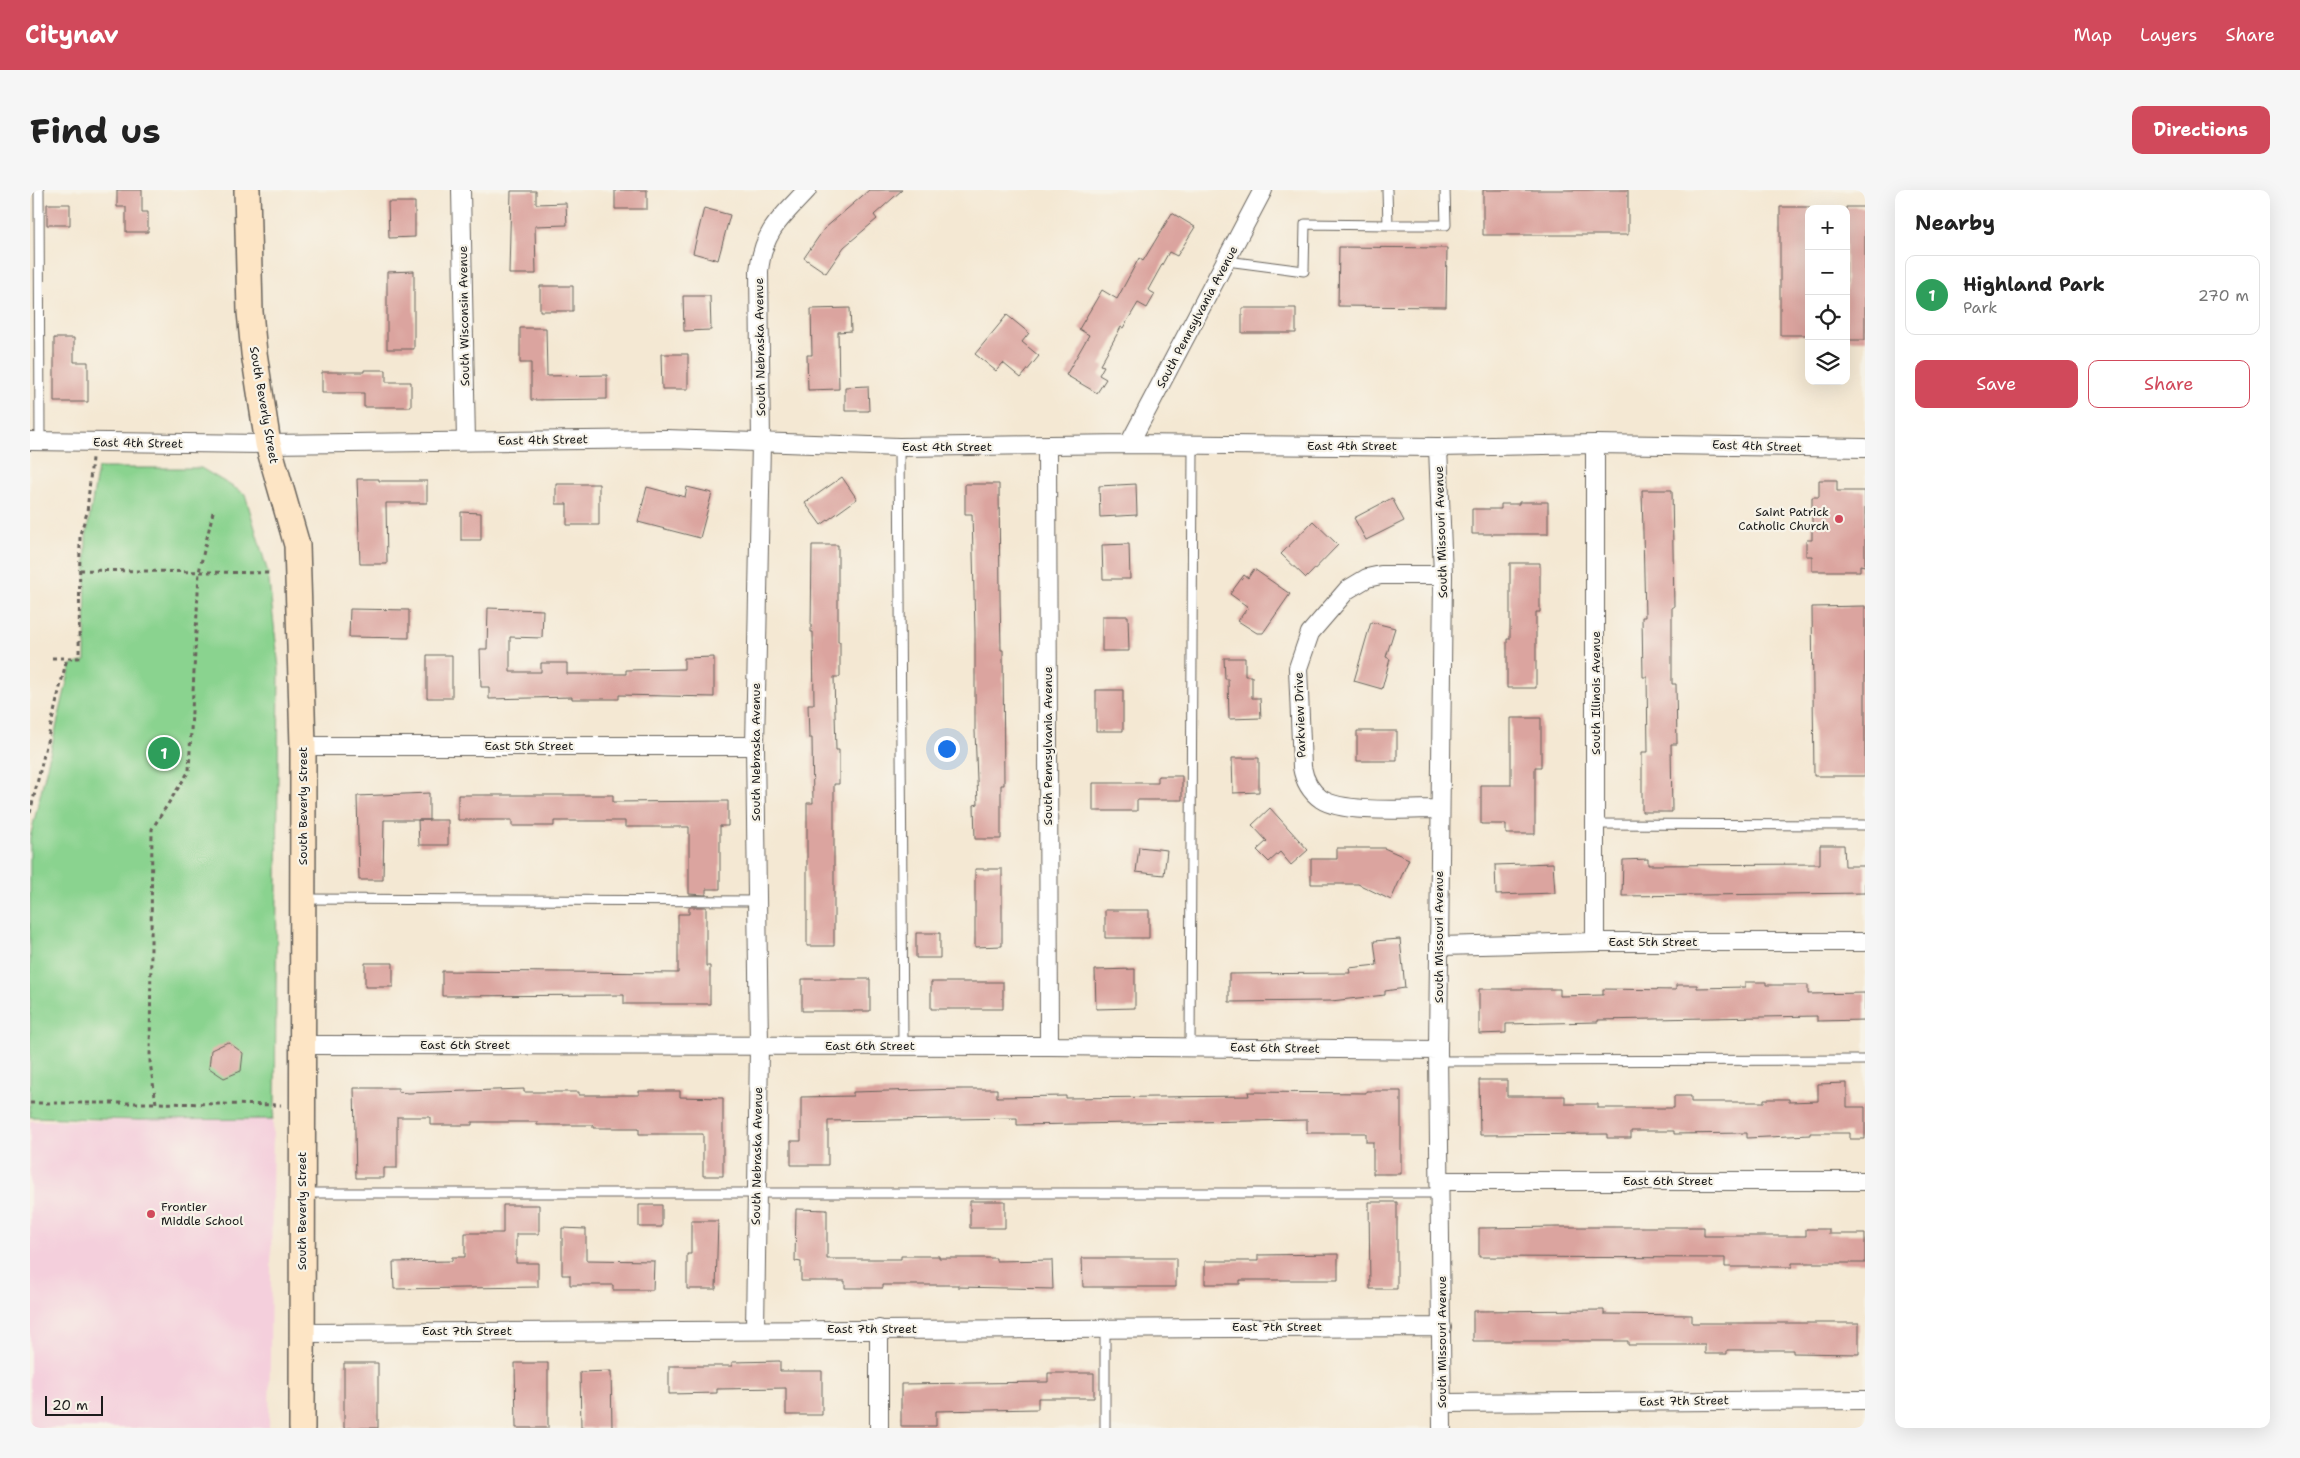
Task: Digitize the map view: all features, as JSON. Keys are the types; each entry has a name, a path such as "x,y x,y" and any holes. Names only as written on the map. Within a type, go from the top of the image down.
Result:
{"main road":[{"name":"South Beverly Street","path":"247,190 250,312 254,353 268,444 296,545 303,746 302,1428"}],"street":[{"name":"South Wisconsin Avenue","path":"461,190 466,441"},
{"name":"South Nebraska Avenue","path":"755,1329 759,1046 755,746 761,442 759,271 760,252 767,236 807,190"},
{"name":"South Pennsylvania Avenue","path":"1129,444 1227,262 1263,190"},
{"name":"East 4th Street","path":"35,442 268,444 666,439 899,447 1129,444 1438,447 1595,444 1865,448"},
{"name":"South Illinois Avenue","path":"1595,444 1595,942"},
{"name":"South Pennsylvania Avenue","path":"1047,446 1049,1046"},
{"name":"South Missouri Avenue","path":"1438,447 1443,575 1438,1055 1442,1428"},
{"name":"Parkview Drive","path":"1440,809 1354,808 1335,805 1321,799 1309,787 1303,772 1298,668 1310,633 1347,590 1367,578 1381,575 1443,575"},
{"name":"East 5th Street","path":"303,746 755,746"},
{"name":"East 5th Street","path":"1440,946 1595,942 1865,942"},
{"name":"East 6th Street","path":"303,1045 1190,1047 1438,1055"},
{"name":"East 6th Street","path":"1440,1187 1865,1181"},
{"name":"East 7th Street","path":"302,1333 755,1329 1442,1327"},
{"path":"879,1329 879,1428"},
{"name":"East 7th Street","path":"1442,1404 1865,1400"}],"lane":[{"path":"35,442 39,190"},
{"path":"1387,190 1388,225"},
{"path":"1227,262 1304,271 1305,224 1446,225 1445,190"},
{"path":"1190,1047 1193,446"},
{"path":"899,447 903,1046"},
{"path":"1596,824 1865,825"},
{"path":"303,899 757,901"},
{"path":"1438,1055 1865,1060"},
{"path":"302,1193 757,1193 1440,1187"},
{"path":"1105,1328 1105,1428"}],"path":[{"path":"52,658 78,658 80,534 87,513 94,442"},
{"path":"156,1103 150,1062 152,829 189,771 199,572 213,512"},
{"path":"80,570 268,573"},
{"path":"30,813 68,658"},
{"path":"30,1103 303,1104"}],"shaded area":[{"name":"Frontier Middle School","path":"273,1119 269,1428 30,1428 30,1121"}],"green space":[{"path":"98,468 201,468 245,494 268,573 279,668 275,1105 273,1119 139,1120 30,1117 30,838 71,665 85,661 86,537"}],"building":[{"path":"117,190 142,190 142,212 148,212 148,232 126,232 126,207 117,207"},
{"path":"615,190 647,190 647,209 615,209"},
{"path":"869,190 902,190 874,215 877,219 844,247 826,273 804,258 824,229"},
{"path":"1483,190 1628,190 1628,235 1483,235"},
{"path":"511,191 536,191 536,204 566,203 567,225 535,226 536,274 509,274"},
{"path":"388,202 415,202 415,237 389,238"},
{"path":"47,204 70,204 70,225 47,225"},
{"path":"1780,207 1805,207 1805,335 1780,335"},
{"path":"1850,207 1865,207 1865,340 1850,340"},
{"path":"704,208 730,215 718,260 693,253"},
{"path":"1172,213 1195,227 1177,256 1169,252 1148,290 1155,294 1147,308 1138,303 1123,328 1121,327 1100,365 1104,366 1099,375 1106,379 1097,393 1066,375 1089,335 1079,329 1102,290 1117,299 1139,258 1143,261"},
{"path":"1339,247 1447,248 1446,307 1338,306"},
{"path":"414,271 414,349 387,349 387,272"},
{"path":"540,286 573,286 573,311 540,311"},
{"path":"683,296 710,296 711,330 684,331"},
{"path":"850,308 851,331 838,332 839,389 808,390 807,355 812,355 811,309"},
{"path":"1242,308 1296,308 1296,333 1242,333"},
{"path":"1007,315 1029,333 1022,342 1039,356 1021,378 1003,363 996,371 975,354"},
{"path":"520,328 546,328 547,376 607,375 607,399 531,400 531,363 520,363"},
{"path":"54,338 74,338 74,362 88,362 88,402 54,402"},
{"path":"661,354 688,354 688,389 662,389"},
{"path":"364,370 386,370 386,382 411,382 411,407 364,407 364,393 322,393 322,372 364,372"},
{"path":"868,386 869,411 845,411 845,387"},
{"path":"842,477 857,499 821,525 805,503"},
{"path":"357,479 427,481 427,503 386,503 387,564 360,564"},
{"name":"Saint Patrick Catholic Church","path":"1819,480 1837,480 1837,491 1865,491 1865,566 1860,565 1860,571 1812,571 1812,556 1806,556 1806,540 1812,540 1812,497 1819,497"},
{"path":"556,484 599,484 599,525 567,525 567,504 556,504"},
{"path":"965,484 999,484 1004,785 1001,785 1001,839 975,839 974,805 978,804 972,514 965,514"},
{"path":"1136,484 1137,515 1100,517 1099,486"},
{"path":"647,487 685,497 687,487 712,493 700,538 638,522"},
{"path":"1642,490 1672,490 1674,607 1672,607 1672,684 1676,684 1677,744 1671,744 1672,812 1642,812 1642,752 1648,752 1647,677 1643,677 1642,617 1645,617"},
{"path":"1392,498 1404,521 1366,540 1354,518"},
{"path":"1519,502 1548,502 1548,534 1472,534 1472,509 1501,509 1501,504 1519,504"},
{"path":"461,512 481,513 481,540 461,540"},
{"path":"1313,521 1338,545 1306,578 1281,554"},
{"path":"1129,544 1130,579 1103,579 1102,545"},
{"path":"812,545 838,545 840,677 834,677 836,750 839,750 839,784 834,784 834,946 807,946 807,803 813,803 812,738 809,738 808,704 814,704 813,632 811,632"},
{"path":"1510,563 1540,563 1540,612 1536,612 1536,688 1507,688 1507,639 1510,639"},
{"path":"1254,569 1290,594 1263,633 1257,633 1238,621 1248,607 1230,594 1244,575 1248,578"},
{"path":"1865,606 1865,776 1814,776 1812,607"},
{"path":"488,608 543,610 542,638 510,637 510,672 541,672 541,663 567,663 567,674 626,674 626,670 684,669 684,658 714,657 714,697 619,695 619,699 572,699 572,697 489,699 489,687 481,687 480,649 487,649"},
{"path":"350,609 409,610 409,638 349,637"},
{"path":"1102,616 1128,616 1129,651 1102,651"},
{"path":"1371,622 1395,628 1386,657 1390,659 1382,689 1354,681"},
{"path":"427,655 452,655 452,698 427,698"},
{"path":"1224,658 1245,658 1245,676 1252,676 1252,698 1260,698 1261,718 1229,719 1228,679 1225,679"},
{"path":"1096,690 1123,690 1123,731 1096,731"},
{"path":"1511,718 1541,718 1541,767 1535,767 1535,834 1506,834 1506,824 1481,824 1481,785 1511,785"},
{"path":"1357,731 1397,731 1397,761 1357,761"},
{"path":"1232,758 1259,758 1259,792 1233,793"},
{"path":"1158,776 1182,776 1182,800 1137,800 1137,811 1093,811 1093,783 1158,783"},
{"path":"429,793 429,820 384,820 383,880 359,880 357,796"},
{"path":"458,795 613,795 613,802 728,801 728,826 720,826 720,889 706,889 706,895 689,894 689,827 625,827 625,821 554,821 554,826 512,826 512,820 458,820"},
{"path":"1270,808 1308,850 1291,865 1280,852 1269,862 1257,850 1267,841 1252,825"},
{"path":"418,820 448,820 448,845 419,845"},
{"path":"1820,845 1844,845 1845,866 1865,866 1865,893 1622,896 1623,860 1648,859 1648,865 1820,864"},
{"path":"1139,847 1167,850 1164,875 1136,872"},
{"path":"1337,848 1384,848 1409,859 1391,900 1358,884 1311,884 1311,859 1337,859"},
{"path":"1553,863 1555,893 1496,895 1495,865"},
{"path":"975,869 1002,869 1002,946 975,947"},
{"path":"689,907 706,907 706,966 710,966 710,1004 624,1004 624,995 442,996 442,971 678,973 678,914 689,914"},
{"path":"1105,910 1149,910 1149,938 1105,938"},
{"path":"916,933 940,933 940,958 916,958"},
{"path":"1400,939 1405,988 1385,991 1385,995 1331,1001 1229,1002 1229,974 1350,973 1349,968 1377,965 1374,941"},
{"path":"365,963 393,963 393,987 365,987"},
{"path":"1135,969 1135,1008 1096,1009 1095,970"},
{"path":"802,979 870,979 870,1011 802,1011"},
{"path":"931,982 1003,982 1003,1009 931,1009"},
{"path":"1745,982 1766,982 1766,985 1808,985 1808,994 1865,993 1865,1020 1817,1021 1817,1016 1598,1020 1598,1022 1506,1024 1506,1033 1479,1034 1479,989 1560,989 1560,996 1603,995 1603,989 1676,990 1676,985 1697,985 1697,988 1745,987"},
{"path":"228,1042 243,1053 241,1071 224,1078 209,1068 211,1050"},
{"path":"1479,1080 1507,1080 1507,1096 1565,1096 1565,1104 1598,1104 1598,1108 1674,1108 1674,1096 1691,1096 1691,1102 1764,1102 1764,1099 1789,1099 1789,1102 1818,1101 1818,1084 1847,1083 1847,1107 1865,1107 1865,1139 1850,1139 1850,1133 1810,1133 1810,1135 1747,1138 1747,1133 1674,1134 1674,1131 1631,1131 1631,1138 1607,1138 1607,1134 1480,1135"},
{"path":"354,1088 398,1088 398,1092 408,1093 524,1089 524,1092 579,1092 579,1095 639,1095 639,1091 680,1091 680,1097 723,1098 723,1176 703,1176 703,1134 639,1134 639,1128 593,1128 593,1125 537,1125 537,1122 472,1122 472,1125 430,1125 430,1117 397,1117 397,1168 384,1168 384,1178 356,1178"},
{"path":"997,1089 997,1097 1066,1096 1066,1098 1249,1096 1248,1092 1366,1093 1366,1091 1401,1091 1401,1174 1373,1174 1373,1142 1366,1142 1366,1133 1307,1133 1307,1120 1017,1125 1017,1118 828,1121 828,1165 791,1165 791,1141 801,1141 801,1097 853,1096 853,1092"},
{"path":"970,1201 1005,1201 1005,1228 970,1228"},
{"path":"1369,1202 1397,1202 1397,1289 1370,1289"},
{"path":"503,1205 539,1205 539,1234 516,1234 516,1263 538,1263 538,1287 394,1289 393,1262 452,1261 452,1257 465,1257 465,1233 503,1233"},
{"path":"639,1205 662,1205 662,1227 639,1227"},
{"path":"796,1209 827,1210 827,1259 901,1259 901,1256 939,1256 939,1258 996,1258 996,1261 1052,1260 1053,1289 958,1287 958,1285 883,1285 883,1288 845,1288 845,1281 801,1281 801,1262 795,1261"},
{"path":"691,1221 718,1221 716,1289 687,1289 687,1254 691,1254"},
{"path":"1704,1227 1704,1236 1806,1236 1806,1229 1829,1229 1829,1234 1865,1234 1865,1263 1792,1263 1792,1267 1725,1267 1725,1258 1479,1257 1479,1228"},
{"path":"562,1228 586,1229 586,1260 654,1261 653,1290 613,1290 613,1285 570,1285 570,1275 562,1275"},
{"path":"1338,1254 1338,1280 1240,1280 1240,1284 1205,1284 1205,1261 1258,1261 1258,1255"},
{"path":"1082,1258 1176,1258 1176,1287 1083,1287"},
{"path":"1604,1310 1604,1314 1692,1315 1692,1323 1859,1323 1859,1354 1793,1353 1793,1350 1727,1350 1727,1354 1705,1354 1705,1345 1628,1345 1628,1341 1473,1341 1473,1311"},
{"path":"780,1361 780,1371 822,1371 822,1415 786,1415 786,1388 717,1389 717,1393 669,1394 669,1366 732,1366 732,1362"},
{"path":"344,1363 378,1363 378,1428 344,1428"},
{"path":"515,1363 548,1363 548,1428 516,1428"},
{"path":"611,1371 612,1428 581,1428 580,1372"},
{"path":"1048,1373 1094,1373 1094,1398 1038,1398 1038,1409 936,1411 936,1426 901,1426 901,1384 1048,1382"}],"place":[{"name":"Saint Patrick Catholic Church","path":"1839,519"},
{"name":"Highland Park","path":"164,753"},
{"name":"Frontier Middle School","path":"151,1214"}]}
